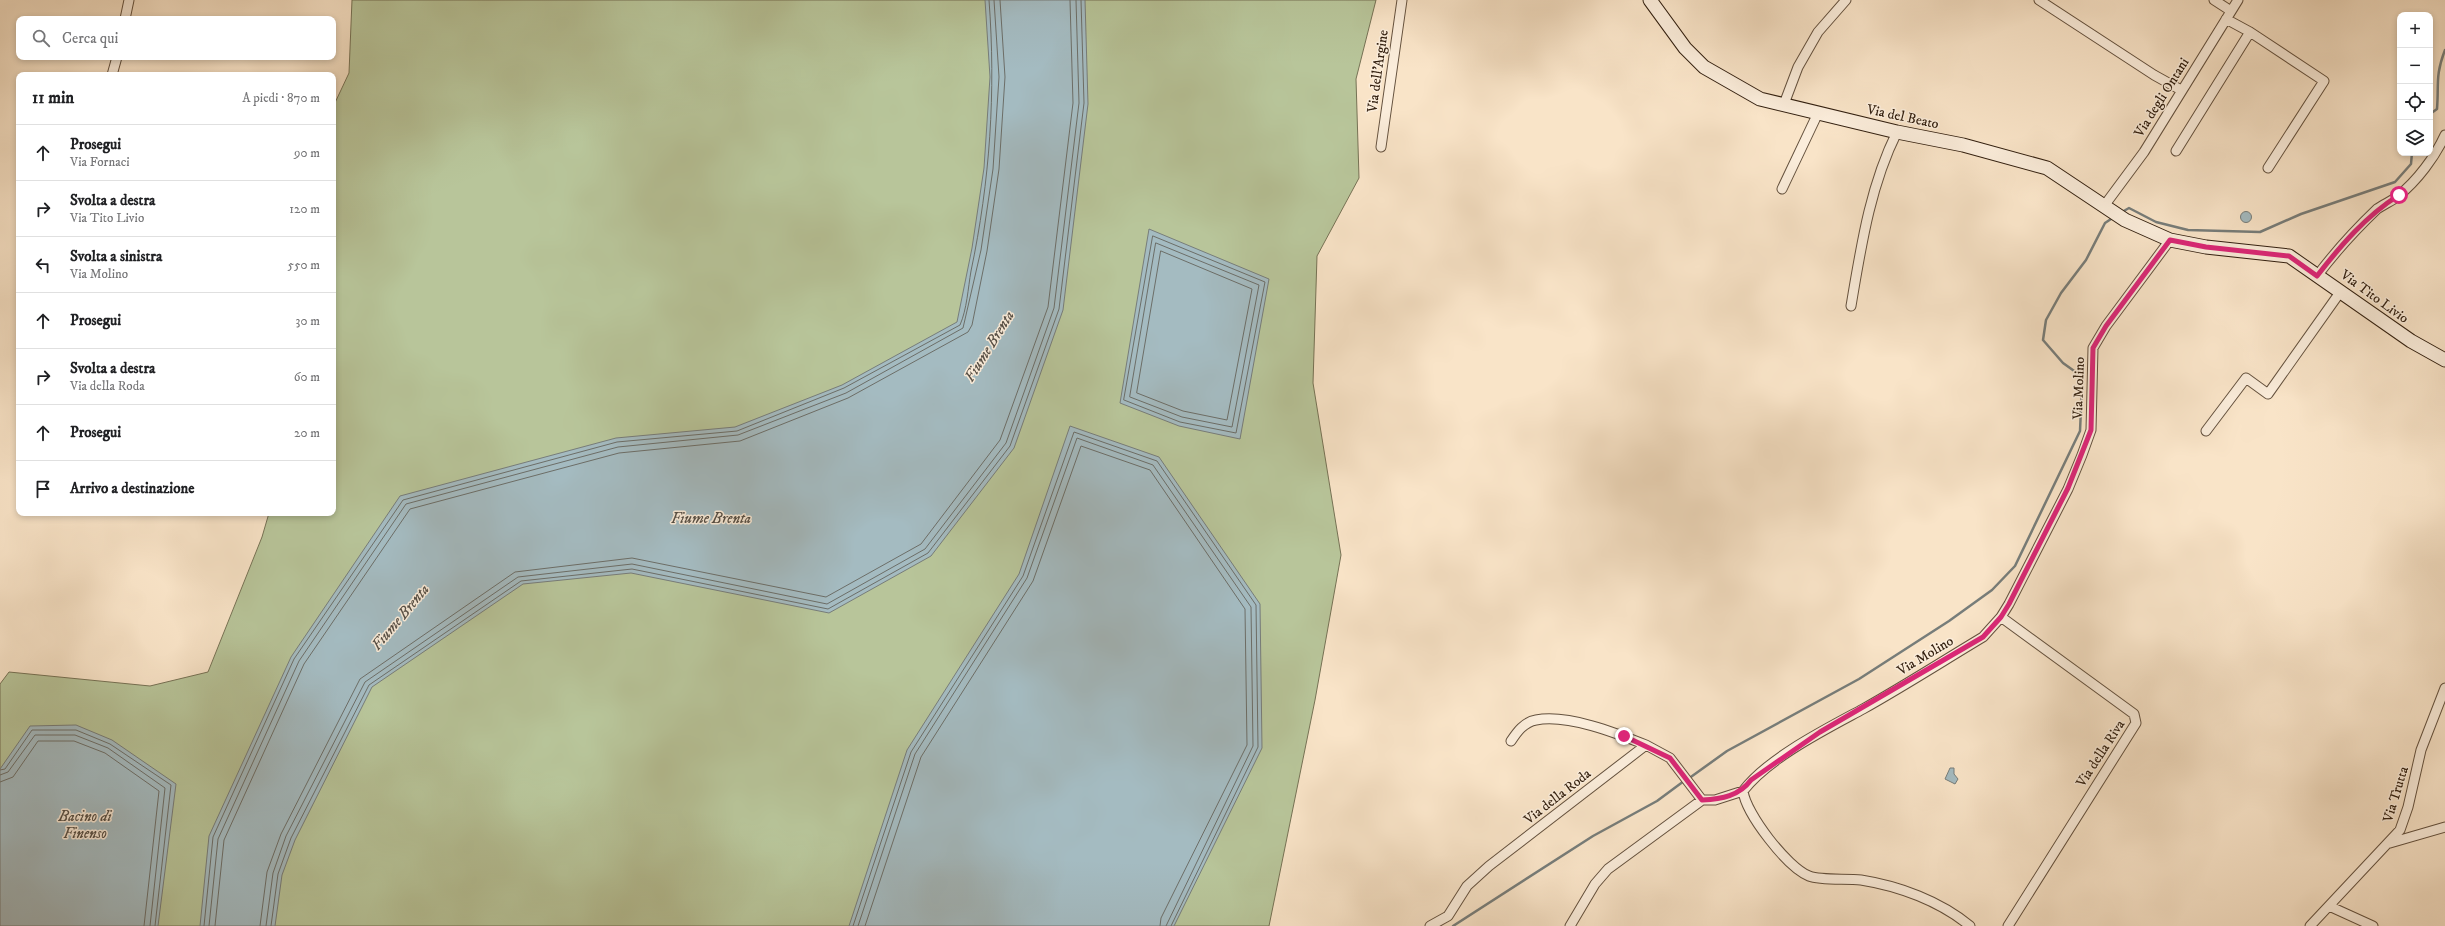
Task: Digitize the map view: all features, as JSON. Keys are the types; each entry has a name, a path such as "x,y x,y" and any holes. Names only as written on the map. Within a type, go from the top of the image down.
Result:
{"street":[{"path":"127,16 130,0"},
{"name":"Via dell'Argine","path":"1381,147 1402,0"},
{"name":"Via del Beato","path":"1650,0 1685,48 1704,67 1760,99 1896,132 1963,145 2047,168 2125,220 2170,240"},
{"path":"1784,104 1798,67 1818,32 1846,0"},
{"path":"2039,0 2154,75 2181,90"},
{"path":"2214,0 2231,11"},
{"name":"Via degli Ontani","path":"2108,209 2238,0"},
{"path":"2226,19 2250,32 2324,81 2268,168"},
{"path":"2176,151 2250,32"},
{"path":"113,72 116,60"},
{"path":"1782,189 1818,113"},
{"path":"1851,306 1863,234 1883,159 1896,132"},
{"path":"2317,276 2335,252 2379,208 2399,195 2416,178 2428,163 2445,135"},
{"name":"Via Tito Livio","path":"2170,240 2206,247 2289,256 2411,341 2445,360"},
{"name":"Via Molino","path":"1743,791 1751,780 1792,750 1820,732 1983,637 2001,617 2068,488 2091,430 2093,348 2106,326 2170,240"},
{"path":"2206,431 2246,378 2268,394 2341,291"},
{"name":"Via della Riva","path":"2001,617 2134,714 2136,723 2008,926"},
{"name":"Via Trutta","path":"2310,926 2390,843 2400,830 2408,807 2422,750 2445,688"},
{"path":"1511,741 1520,728 1535,720 1590,724 1646,744 1670,758 1702,800"},
{"name":"Via della Roda","path":"1430,926 1448,916 1466,886 1489,866 1646,744"},
{"path":"1570,926 1595,884 1608,870 1702,800 1715,800 1743,791 1744,798 1752,812 1786,859 1809,876 1860,880 1909,893 1939,905 1970,926"},
{"path":"2390,843 2445,827"},
{"path":"2329,906 2373,926"}],"green space":[{"path":"352,0 1376,0 1356,79 1359,178 1317,256 1313,383 1341,555 1315,700 1269,926 0,926 0,684 9,672 150,686 208,672 262,537 268,516 336,516 336,101 349,73"}],"water":[{"name":"Fiume Brenta","path":"985,0 1085,0 1088,104 1063,310 1014,448 931,556 829,613 631,573 523,584 372,687 295,840 282,875 275,926 200,926 209,836 291,657 400,496 616,438 735,427 842,385 957,322 972,248 984,168 990,77"},
{"path":"2246,211 2250,213 2252,217 2250,221 2246,223 2242,221 2240,217 2242,213"},
{"path":"1149,229 1269,279 1240,439 1179,426 1120,403"},
{"path":"1070,426 1159,457 1260,604 1262,748 1174,926 849,926 907,750 1019,574"},
{"name":"Bacino di Finenso","path":"76,725 112,740 176,784 158,926 0,926 0,769 30,726"},
{"path":"1950,768 1954,768 1954,774 1958,779 1955,784 1945,779"}],"waterway":[{"path":"2433,112 2437,109 2438,80 2445,50"},
{"path":"2122,212 2129,208 2156,222 2188,230 2260,232 2301,214 2395,182 2411,164 2412,156"},
{"path":"1688,779 1727,751 1859,679 1949,621 1992,590 2015,566 2080,431 2082,386 2077,373 2063,363 2043,340 2046,320 2061,293 2086,260 2105,223 2114,217"},
{"path":"1453,926 1593,836 1657,801 1684,781"}],"route":[{"path":"1624,736 1646,744 1670,758 1702,800 1715,800 1743,791 1751,780 1792,750 1820,732 1864,708 1983,637 2001,617 2009,604 2068,488 2082,455 2091,430 2093,348 2106,326 2170,240 2206,247 2289,256 2317,276 2335,252 2379,208 2399,195"}]}
